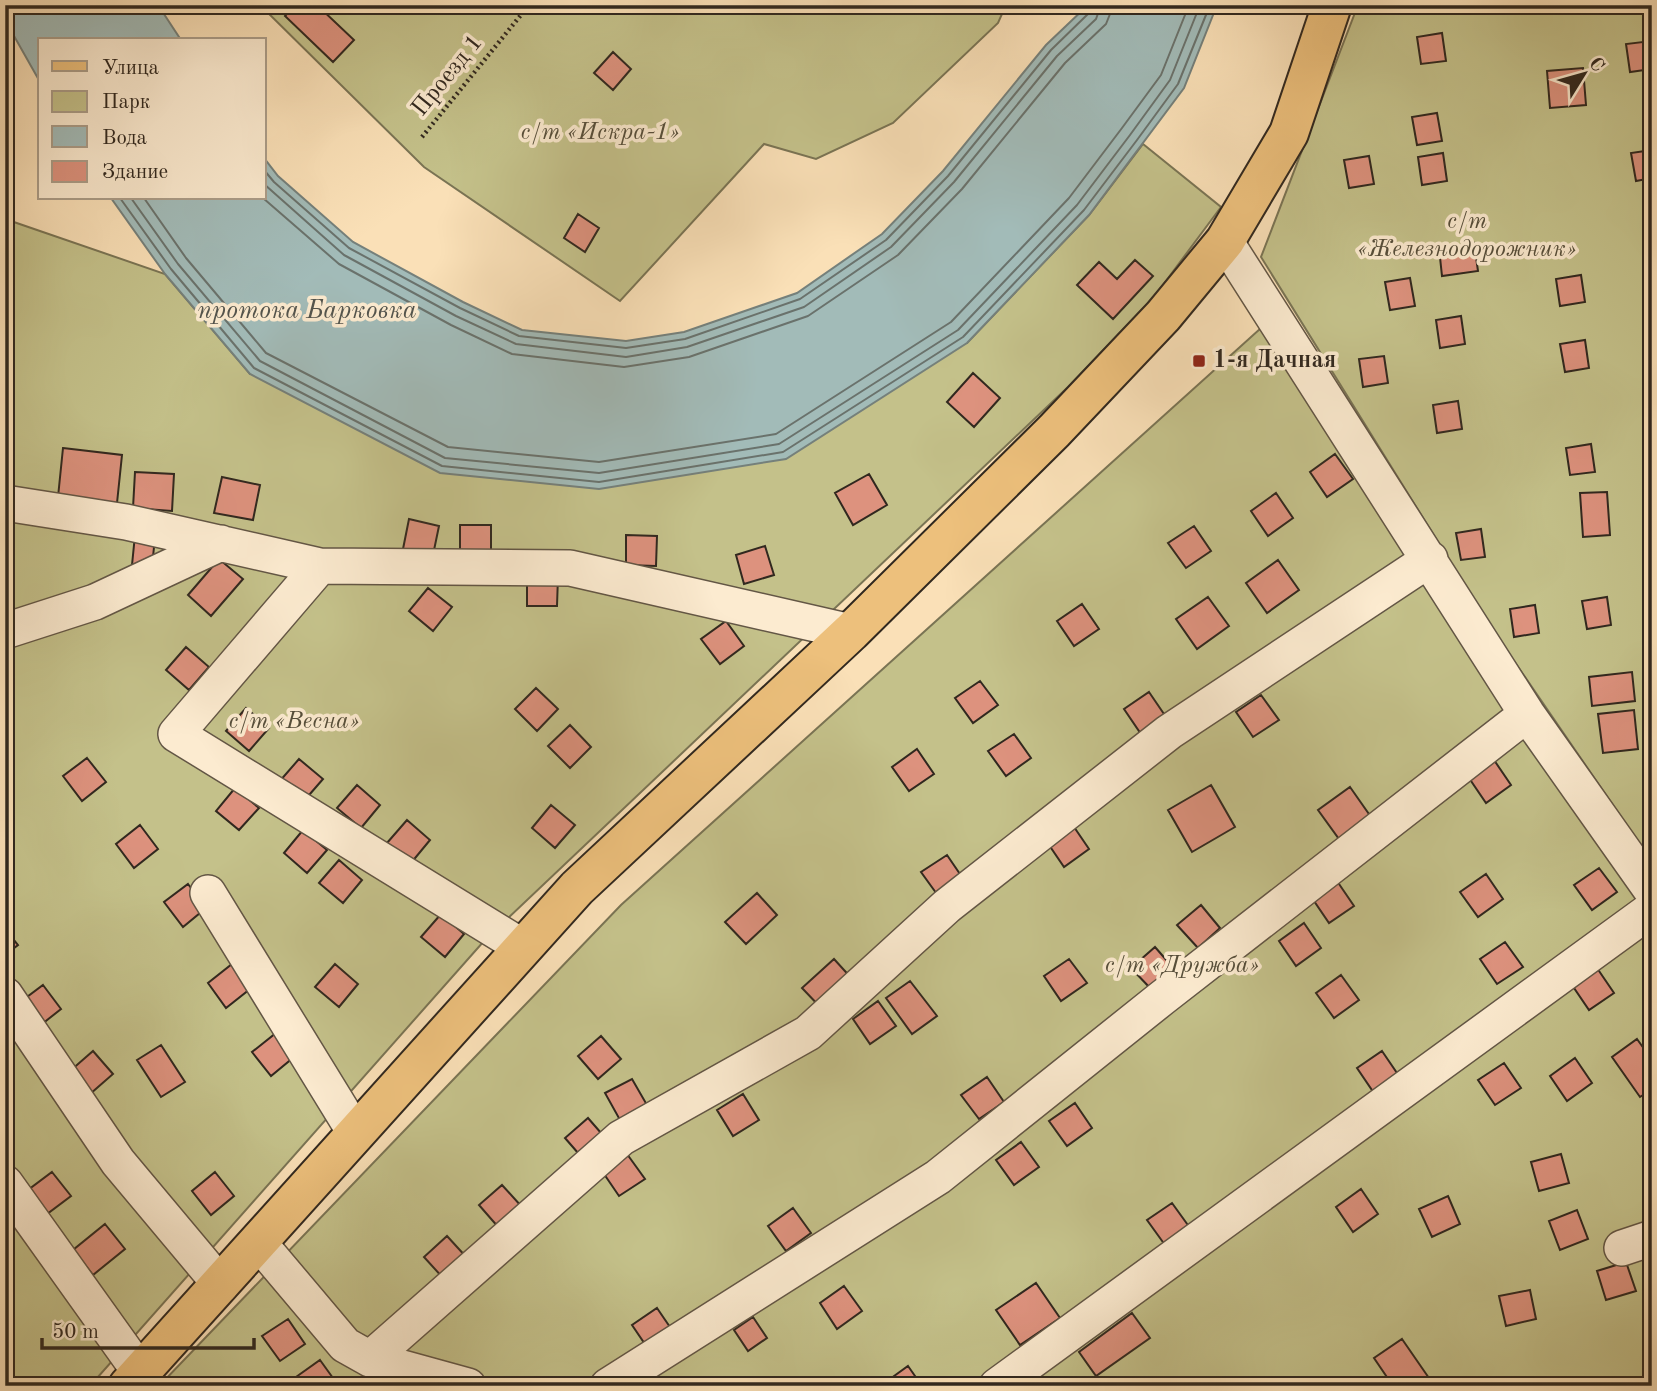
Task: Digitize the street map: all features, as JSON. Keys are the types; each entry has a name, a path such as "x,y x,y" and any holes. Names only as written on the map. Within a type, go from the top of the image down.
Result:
{"main road":[{"path":"134,1379 577,888 851,632 1131,352 1224,241 1289,133 1332,5"}],"street":[{"path":"1224,241 1527,714 1652,891"},
{"path":"5,503 126,522 320,566 570,568 851,632"},
{"path":"5,631 94,602 220,543"},
{"path":"370,1359 621,1138 808,1033 947,906 1169,732 1430,559"},
{"path":"320,566 177,734 524,948"},
{"path":"608,1386 939,1177 1162,998 1527,714"},
{"path":"208,893 356,1134"},
{"path":"997,1386 1652,909"},
{"path":"5,995 118,1162 221,1285"},
{"path":"5,1183 134,1379"},
{"path":"259,1243 345,1345 370,1359 468,1386"}],"path":[{"name":"Проезд 1","path":"422,136 529,5"}],"green space":[{"name":"с/т «Искра-1»","path":"260,5 1006,5 998,23 893,123 816,159 764,144 620,301 424,167"},
{"name":"с/т «Железнодорожник»","path":"1358,5 1652,5 1652,862 1492,629 1261,257"},
{"name":"с/т «Весна»","path":"1143,144 1221,207 1154,297 1068,387 484,941 90,1386 5,1386 5,219 165,274 250,374 967,343 1089,215"},
{"name":"с/т «Дружба»","path":"1261,328 1652,914 1652,1386 159,1386 621,905"}],"water":[{"path":"5,5 158,5 180,38 38,38 38,78 5,20"},
{"name":"протока Барковка","path":"1088,5 1217,5 1184,88 1089,215 967,343 786,459 599,489 440,473 250,374 165,274 112,200 266,200 266,161 278,176 353,242 463,302 522,330 626,341 684,332 797,293 882,234 943,171 1046,45"}],"building":[{"path":"295,5 317,5 354,40 333,62 285,16"},
{"path":"1442,33 1446,61 1421,64 1417,37"},
{"path":"1651,41 1652,69 1630,72 1626,44"},
{"path":"613,52 631,69 613,90 594,73"},
{"path":"1583,68 1586,105 1550,108 1547,71"},
{"path":"1437,113 1442,141 1417,145 1412,117"},
{"path":"1652,150 1652,178 1636,181 1631,153"},
{"path":"1443,153 1447,181 1422,185 1418,157"},
{"path":"1369,156 1374,184 1349,188 1344,160"},
{"path":"578,214 599,228 585,252 564,238"},
{"path":"1474,243 1478,271 1442,276 1439,248"},
{"path":"1135,260 1153,276 1113,319 1077,285 1099,262 1117,279"},
{"path":"1581,275 1585,302 1560,306 1556,279"},
{"path":"1410,278 1415,306 1390,310 1385,282"},
{"path":"1461,316 1465,344 1440,348 1436,320"},
{"path":"1585,340 1589,368 1565,372 1560,344"},
{"path":"1384,356 1388,383 1363,387 1359,359"},
{"path":"973,373 1000,398 974,427 947,402"},
{"path":"1458,401 1462,429 1437,433 1433,405"},
{"path":"1591,444 1595,472 1570,475 1566,448"},
{"path":"63,448 122,455 117,503 58,497"},
{"path":"1335,454 1353,479 1327,497 1310,472"},
{"path":"135,472 174,474 172,511 133,508"},
{"path":"869,474 887,505 853,525 835,493"},
{"path":"222,477 260,485 253,520 214,513"},
{"path":"1607,492 1610,535 1583,537 1580,493"},
{"path":"1276,493 1293,518 1268,536 1251,511"},
{"path":"409,519 439,526 433,555 403,549"},
{"path":"460,525 491,525 491,555 460,555"},
{"path":"1194,526 1211,551 1186,568 1168,543"},
{"path":"1481,529 1485,557 1461,560 1456,533"},
{"path":"135,535 155,537 152,567 132,565"},
{"path":"626,535 657,536 656,566 626,565"},
{"path":"765,546 774,575 744,584 736,555"},
{"path":"219,559 243,579 211,616 188,595"},
{"path":"1278,560 1299,590 1267,613 1246,583"},
{"path":"527,575 558,576 557,606 527,606"},
{"path":"428,588 452,607 433,631 409,611"},
{"path":"1208,597 1229,626 1197,649 1176,619"},
{"path":"1607,597 1611,625 1587,629 1582,601"},
{"path":"1082,604 1099,629 1074,646 1057,621"},
{"path":"1535,605 1539,633 1514,637 1510,609"},
{"path":"726,621 744,646 720,664 701,639"},
{"path":"186,647 209,667 189,690 166,670"},
{"path":"1632,672 1635,701 1592,706 1589,677"},
{"path":"980,681 998,705 973,723 955,698"},
{"path":"536,688 558,709 537,731 515,709"},
{"path":"1149,692 1166,717 1141,734 1124,709"},
{"path":"1261,695 1279,720 1253,737 1236,712"},
{"path":"246,708 269,728 249,751 226,731"},
{"path":"1634,710 1638,749 1603,753 1598,714"},
{"path":"570,725 591,747 570,768 548,746"},
{"path":"1014,734 1031,758 1006,776 988,751"},
{"path":"917,749 934,774 909,791 892,767"},
{"path":"87,758 106,782 82,801 63,776"},
{"path":"299,759 323,779 303,802 279,782"},
{"path":"1494,760 1511,785 1486,803 1469,778"},
{"path":"357,785 380,805 361,828 337,808"},
{"path":"1211,785 1235,827 1192,852 1168,810"},
{"path":"1350,787 1371,817 1339,839 1318,810"},
{"path":"235,788 259,808 239,830 216,811"},
{"path":"551,805 575,825 555,848 532,828"},
{"path":"407,820 430,840 411,863 387,843"},
{"path":"1072,824 1089,849 1064,867 1047,842"},
{"path":"140,825 158,849 134,868 116,844"},
{"path":"303,830 327,850 307,873 284,853"},
{"path":"947,855 964,880 939,897 921,872"},
{"path":"339,860 362,880 343,903 319,883"},
{"path":"1599,868 1617,892 1592,910 1574,885"},
{"path":"1486,874 1503,899 1478,917 1460,892"},
{"path":"1337,881 1354,906 1329,923 1312,898"},
{"path":"188,884 206,908 183,927 164,902"},
{"path":"757,893 777,915 746,944 725,922"},
{"path":"1201,905 1220,928 1198,948 1177,925"},
{"path":"441,914 464,934 445,957 421,937"},
{"path":"1304,923 1321,948 1296,966 1279,941"},
{"path":"5,929 18,945 5,955"},
{"path":"1505,942 1523,967 1497,984 1480,959"},
{"path":"1155,947 1175,970 1152,990 1131,968"},
{"path":"834,959 854,981 823,1010 802,988"},
{"path":"1069,959 1087,983 1061,1001 1044,976"},
{"path":"232,964 250,989 226,1008 208,983"},
{"path":"335,964 358,984 339,1007 315,987"},
{"path":"1597,968 1614,993 1589,1010 1572,985"},
{"path":"1341,975 1359,1000 1334,1018 1316,993"},
{"path":"910,981 937,1016 912,1034 886,998"},
{"path":"43,985 61,1009 37,1028 19,1003"},
{"path":"878,1001 896,1026 870,1044 853,1019"},
{"path":"276,1033 294,1057 271,1076 252,1052"},
{"path":"601,1036 621,1059 598,1079 578,1056"},
{"path":"1637,1039 1652,1060 1652,1089 1640,1097 1612,1057"},
{"path":"161,1045 185,1082 161,1097 137,1060"},
{"path":"93,1051 113,1074 90,1094 70,1071"},
{"path":"1382,1051 1399,1076 1374,1093 1357,1068"},
{"path":"1575,1058 1592,1083 1567,1101 1550,1076"},
{"path":"1504,1063 1521,1088 1495,1105 1478,1080"},
{"path":"987,1077 1004,1102 979,1119 961,1095"},
{"path":"632,1079 647,1105 620,1120 605,1093"},
{"path":"743,1094 759,1120 733,1136 717,1110"},
{"path":"1075,1103 1092,1128 1067,1146 1049,1121"},
{"path":"588,1118 608,1141 585,1161 565,1138"},
{"path":"1021,1142 1039,1167 1014,1185 996,1160"},
{"path":"627,1154 645,1179 619,1196 602,1171"},
{"path":"1561,1154 1569,1183 1539,1191 1531,1162"},
{"path":"52,1172 71,1196 47,1214 28,1190"},
{"path":"215,1172 234,1196 211,1215 192,1191"},
{"path":"502,1185 522,1207 499,1228 479,1205"},
{"path":"1361,1189 1378,1214 1353,1232 1336,1207"},
{"path":"1448,1196 1460,1224 1432,1237 1419,1209"},
{"path":"1172,1203 1190,1228 1165,1245 1147,1220"},
{"path":"793,1208 811,1233 786,1251 768,1226"},
{"path":"1577,1210 1588,1239 1560,1250 1549,1221"},
{"path":"105,1224 125,1249 93,1275 73,1250"},
{"path":"447,1236 468,1259 444,1279 424,1257"},
{"path":"1626,1262 1636,1291 1606,1300 1597,1271"},
{"path":"1036,1283 1060,1318 1020,1345 996,1310"},
{"path":"844,1286 862,1311 837,1329 820,1303"},
{"path":"1530,1290 1536,1319 1506,1326 1499,1296"},
{"path":"657,1308 674,1333 649,1350 632,1325"},
{"path":"1132,1313 1150,1338 1096,1376 1079,1352"},
{"path":"753,1317 767,1338 748,1351 734,1330"},
{"path":"288,1319 305,1344 280,1361 262,1336"},
{"path":"1402,1339 1431,1381 1425,1386 1393,1386 1374,1358"},
{"path":"320,1360 338,1385 301,1386 296,1377"},
{"path":"908,1366 922,1386 883,1384"}],"place":[{"name":"1-я Дачная","path":"1199,361"}]}
